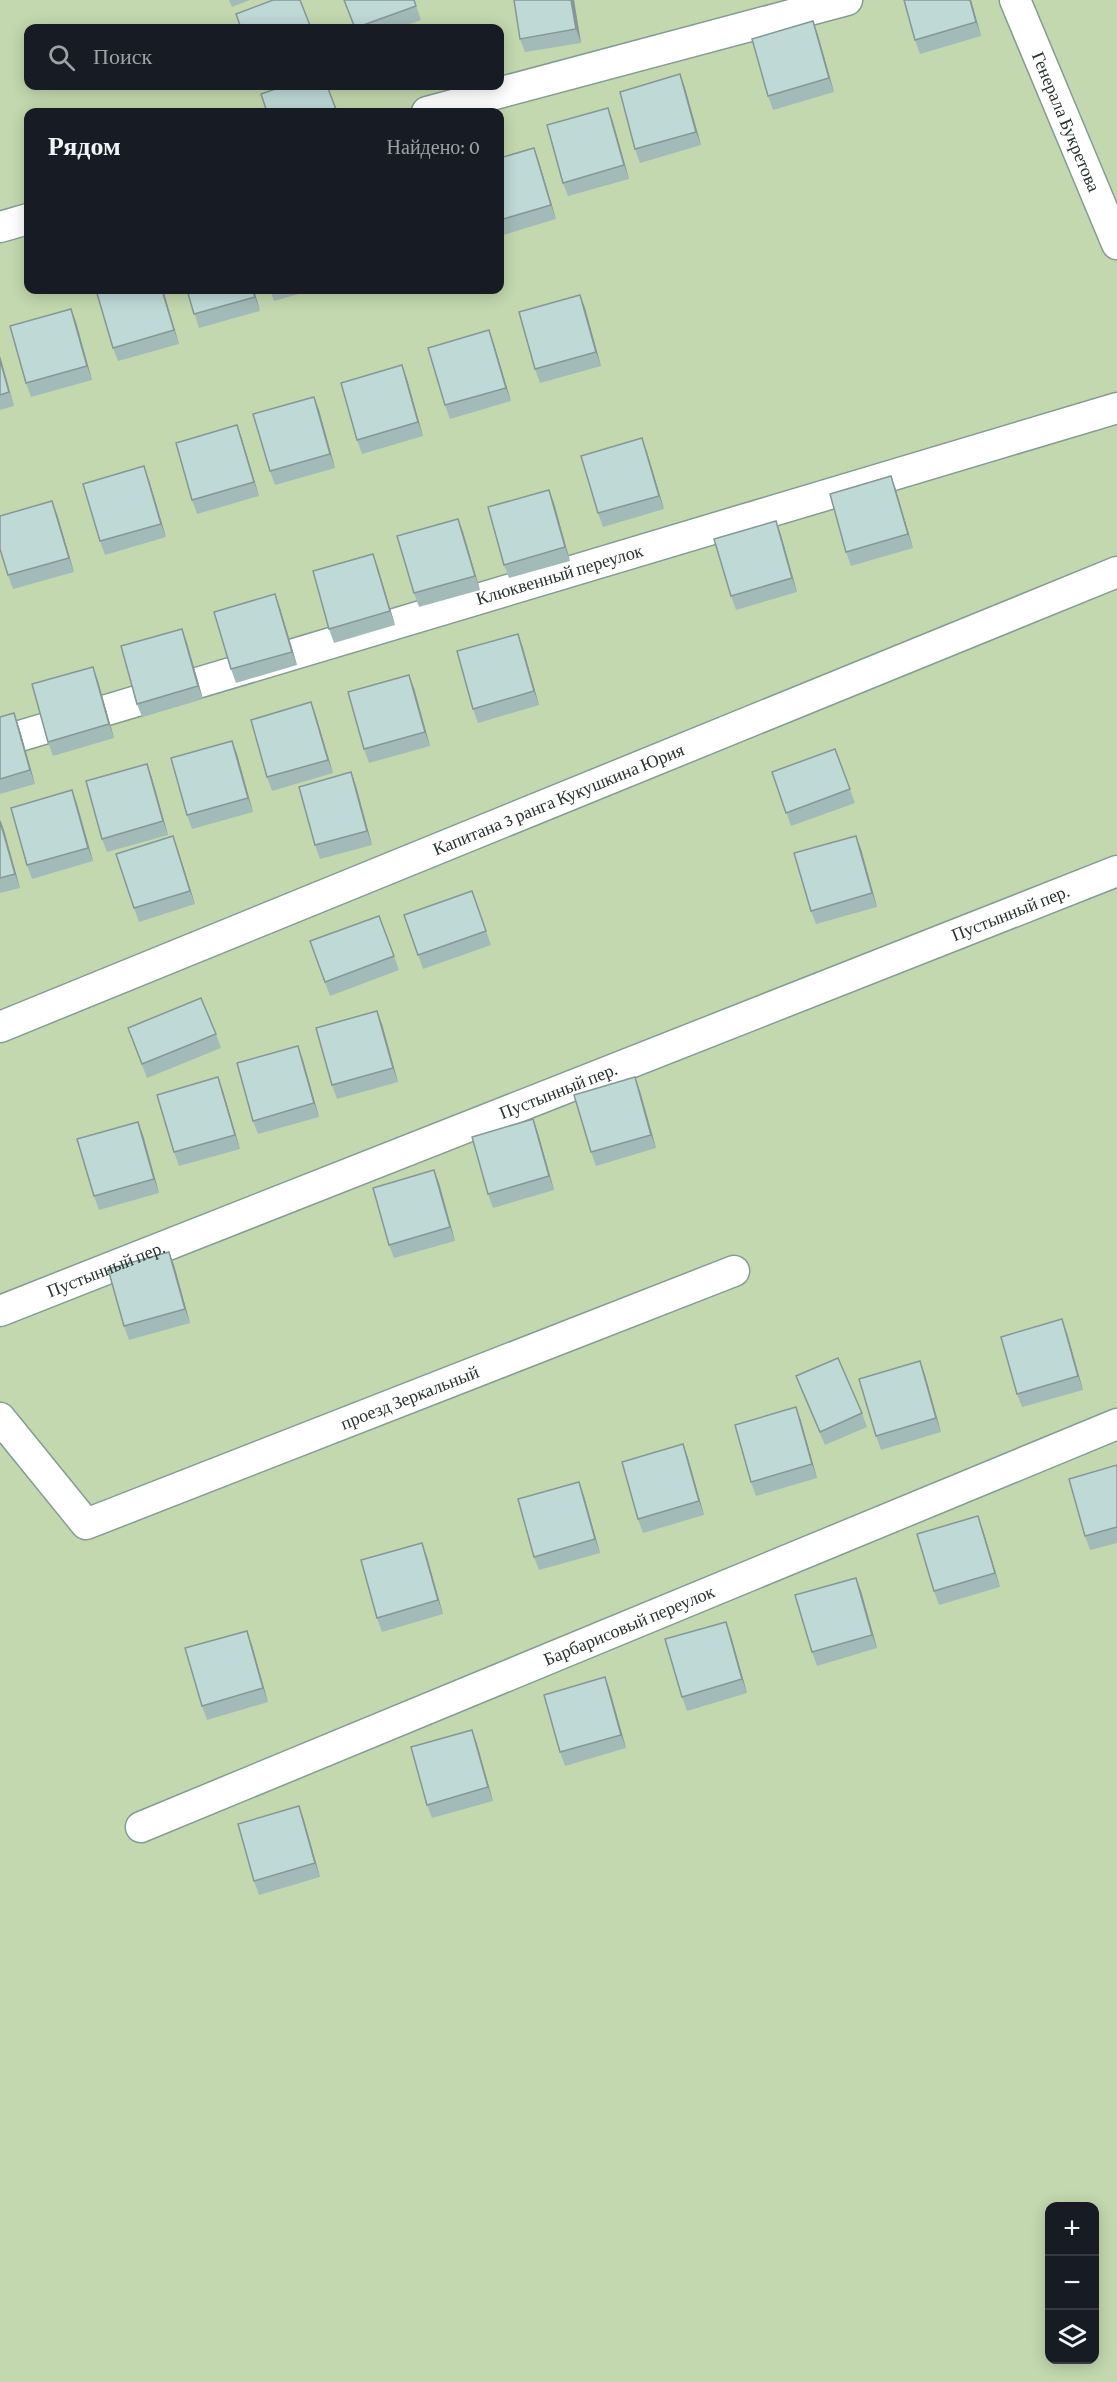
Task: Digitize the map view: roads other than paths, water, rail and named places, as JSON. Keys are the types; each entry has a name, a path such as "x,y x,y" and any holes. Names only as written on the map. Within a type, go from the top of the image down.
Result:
{"street":[{"path":"442,108 847,0"},
{"name":"Генерала Букретова","path":"1015,0 1114,231"},
{"path":"0,227 24,220"},
{"name":"Клюквенный переулок","path":"0,742 1117,408"},
{"name":"Капитана 3 ранга Кукушкина Юрия","path":"0,1027 1117,572"},
{"name":"Пустынный пер.","path":"0,1311 1117,872"},
{"name":"проезд Зеркальный","path":"0,1418 86,1524 734,1271"},
{"name":"Барбарисовый переулок","path":"141,1827 1117,1424"}]}
